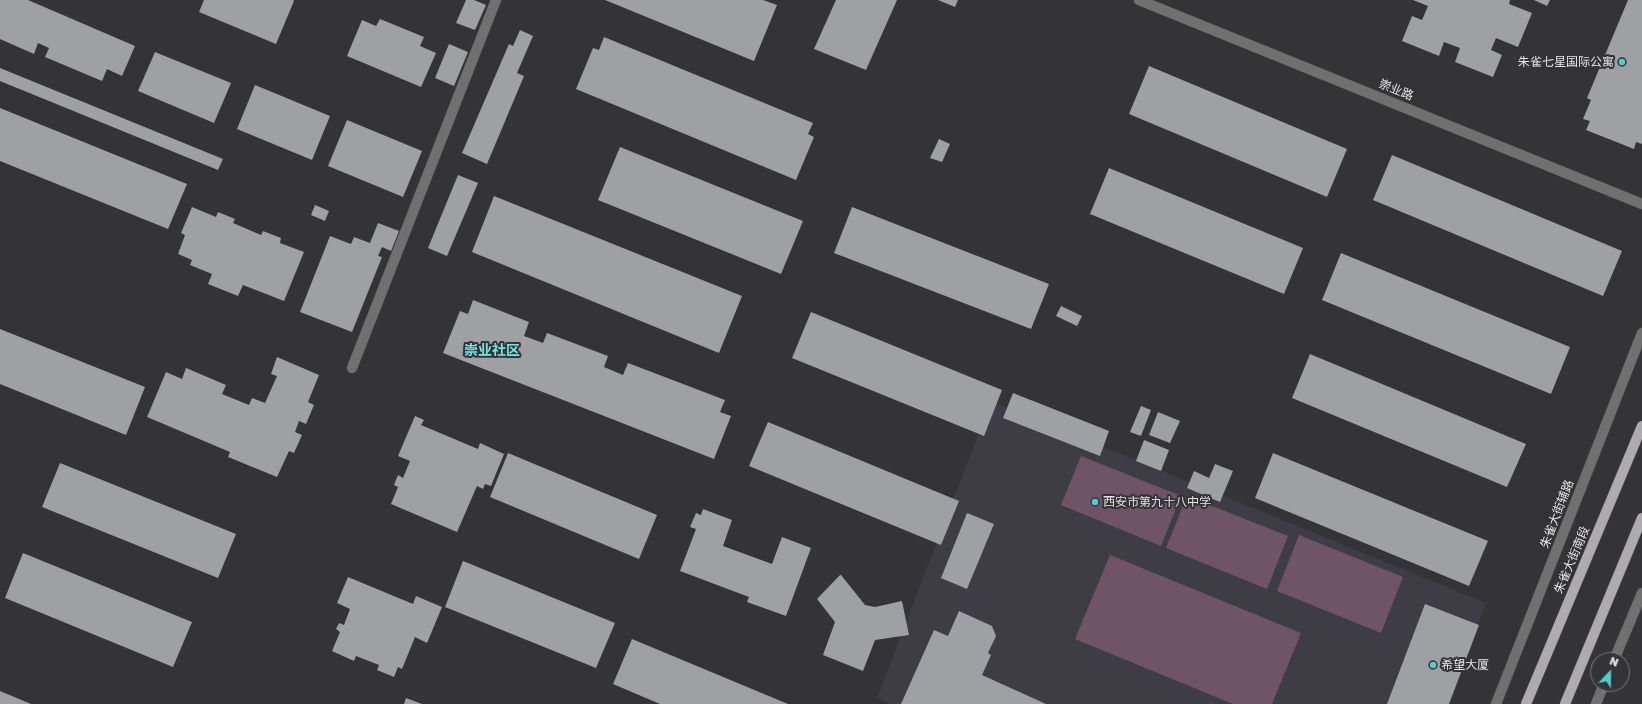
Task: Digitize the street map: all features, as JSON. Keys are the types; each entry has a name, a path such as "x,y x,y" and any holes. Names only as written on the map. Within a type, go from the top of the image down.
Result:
{"main road":[{"name":"朱雀大街南段","path":"1526,704 1642,426"},
{"path":"1565,704 1642,518"}],"street":[{"path":"352,368 496,0"},
{"name":"崇业路","path":"1139,0 1642,204"},
{"name":"朱雀大街辅路","path":"1496,704 1642,333"},
{"path":"1617,652 1642,593"},
{"path":"1596,704 1601,692"}],"shaded area":[{"name":"西安市第九十八中学","path":"991,401 1486,603 1447,704 890,704 877,698"},
{"path":"1081,456 1181,496 1161,546 1061,505"},
{"path":"1187,496 1288,536 1267,589 1166,548"},
{"path":"1299,535 1403,577 1381,633 1277,591"},
{"path":"1110,555 1301,633 1272,704 1233,704 1075,639"}],"building":[{"path":"0,0 28,0 135,46 122,76 107,69 102,81 45,57 49,48 38,43 34,54 0,39"},
{"path":"204,0 294,1 276,44 199,12"},
{"path":"466,0 474,0 486,5 475,30 456,23"},
{"path":"605,0 763,0 777,5 754,61"},
{"path":"836,0 897,0 866,70 814,49"},
{"path":"938,0 958,0 955,7"},
{"path":"1413,0 1510,0 1509,4 1532,13 1518,47 1496,38 1491,50 1502,55 1493,77 1455,62 1460,48 1444,42 1439,56 1402,41 1412,16 1422,20 1428,6"},
{"path":"1534,0 1550,0 1547,6"},
{"name":"朱雀七星国际公寓","path":"1628,0 1642,0 1642,144 1636,142 1634,149 1586,130 1590,121 1583,119 1591,100 1587,98"},
{"path":"380,19 424,37 420,46 436,53 421,87 347,56 362,20 376,26"},
{"path":"520,30 533,36 517,73 524,76 487,164 462,153 509,44 513,46"},
{"path":"604,37 813,123 808,134 814,137 796,180 576,89 593,48 599,50"},
{"path":"449,44 468,52 454,86 435,78"},
{"path":"155,52 231,83 214,123 138,91"},
{"path":"1149,66 1347,149 1327,197 1129,114"},
{"path":"0,68 223,159 218,170 0,81"},
{"path":"255,85 330,116 312,160 237,129"},
{"path":"0,108 187,184 168,229 0,161"},
{"path":"347,120 422,151 403,197 328,166"},
{"path":"939,139 950,144 942,162 930,158"},
{"path":"620,147 803,221 781,274 598,200"},
{"path":"1392,155 1622,251 1603,296 1373,200"},
{"path":"1109,168 1303,248 1284,294 1090,214"},
{"path":"458,175 478,183 447,256 428,248"},
{"path":"494,196 742,296 719,353 472,252"},
{"path":"315,205 329,211 325,221 311,215"},
{"path":"192,207 216,217 218,212 235,219 233,223 261,235 263,231 281,238 280,243 304,252 284,301 243,285 238,296 208,284 212,274 190,265 192,260 178,254 185,235 181,233"},
{"path":"852,207 1049,284 1031,329 834,253"},
{"path":"378,223 399,231 391,251 382,247 378,256 382,257 352,332 300,312 330,236 351,244 354,237 370,243"},
{"path":"1341,253 1570,347 1551,394 1322,300"},
{"path":"473,300 529,322 524,336 543,343 547,333 608,356 604,367 623,375 628,363 725,400 720,412 731,416 714,459 443,353 460,311 468,314"},
{"path":"1061,306 1082,316 1077,326 1056,316"},
{"path":"811,312 1002,390 984,436 792,358"},
{"path":"0,329 145,387 126,435 0,384"},
{"path":"1310,354 1526,444 1507,487 1292,398"},
{"path":"277,357 319,375 308,402 314,405 306,424 299,421 295,432 302,435 294,453 289,451 277,477 228,457 230,452 147,417 166,372 182,379 186,368 226,385 222,394 249,405 252,398 265,403 277,376 271,374"},
{"path":"1013,393 1109,431 1100,456 1003,418"},
{"path":"1141,406 1151,410 1141,436 1130,432"},
{"path":"1158,412 1180,421 1170,443 1149,435"},
{"path":"415,416 424,420 421,425 478,449 480,443 504,454 491,486 485,484 483,489 477,486 457,532 391,504 398,487 394,485 398,475 403,478 410,461 398,456"},
{"path":"768,422 959,501 941,545 749,466"},
{"path":"1144,440 1169,450 1161,471 1136,461"},
{"path":"508,453 657,515 639,559 490,497"},
{"path":"1273,453 1488,541 1469,586 1255,498"},
{"path":"60,463 236,534 218,578 42,507"},
{"path":"1215,464 1233,471 1220,502 1187,488 1194,471 1209,478"},
{"path":"703,509 732,520 723,546 772,564 782,537 811,548 786,616 747,602 749,597 680,571 696,529 690,527 696,513 701,515"},
{"path":"967,513 994,524 967,589 941,578"},
{"path":"23,553 192,622 173,667 5,598"},
{"path":"463,561 615,623 596,668 445,607"},
{"path":"840,575 865,605 875,607 902,601 909,635 875,640 863,671 823,655 835,622 817,599"},
{"path":"348,577 413,604 416,596 442,607 427,643 415,637 402,669 398,667 394,677 377,670 379,665 356,656 354,661 332,651 340,632 336,629 339,623 344,625 350,609 337,603"},
{"name":"希望大厦","path":"1425,604 1479,625 1449,704 1387,704"},
{"path":"959,611 992,626 996,636 988,653 991,655 982,675 1046,704 901,704 934,630 948,636"},
{"path":"632,639 788,704 660,704 613,684"},
{"path":"0,691 31,704 0,704"},
{"path":"406,698 422,704 404,704"}],"place":[{"name":"朱雀七星国际公寓","path":"1622,62"},
{"name":"西安市第九十八中学","path":"1095,502"},
{"name":"希望大厦","path":"1433,665"}],"district":[{"name":"崇业社区","path":"492,351"}]}
